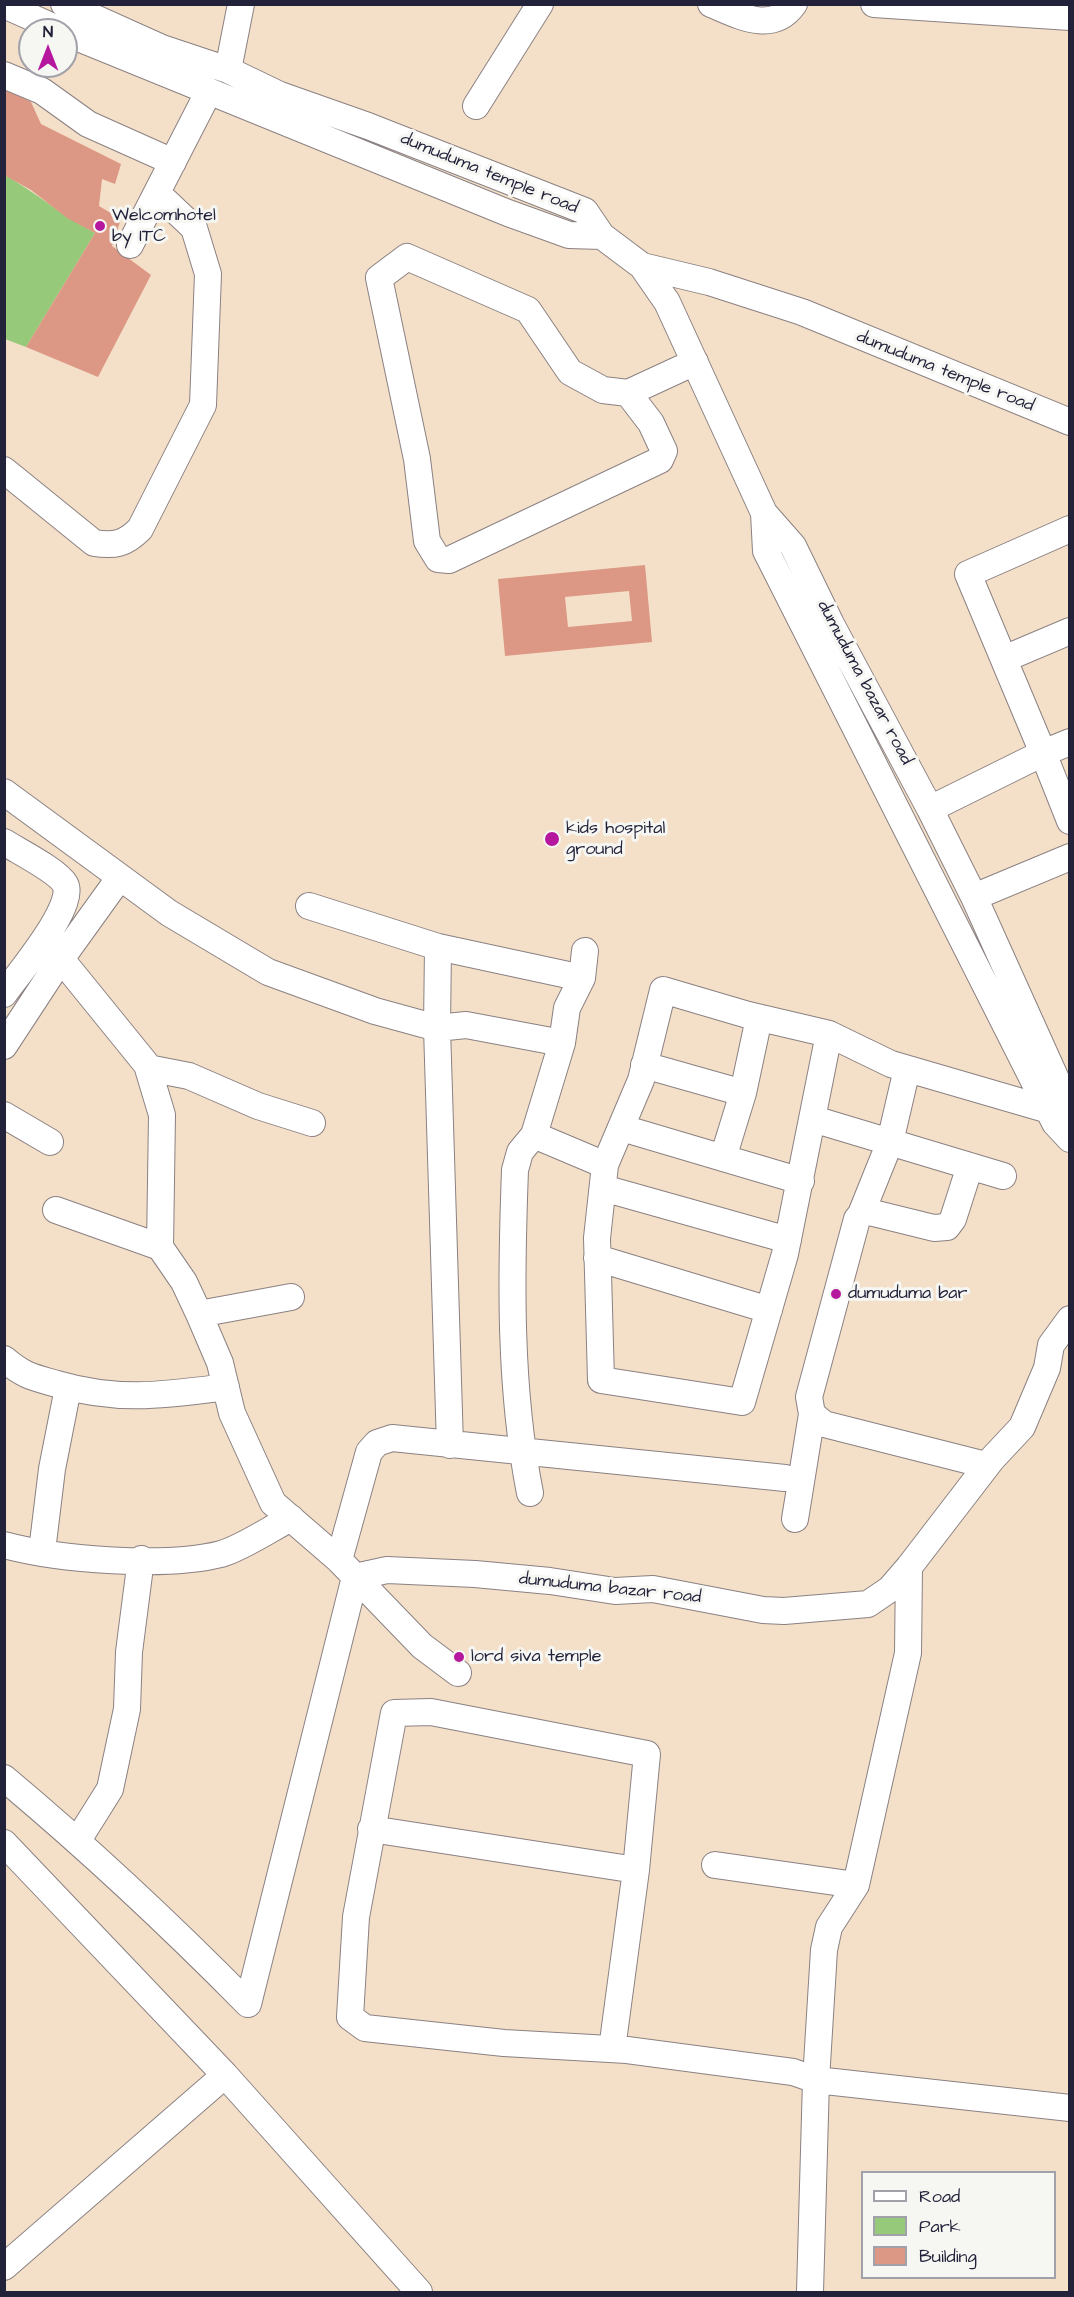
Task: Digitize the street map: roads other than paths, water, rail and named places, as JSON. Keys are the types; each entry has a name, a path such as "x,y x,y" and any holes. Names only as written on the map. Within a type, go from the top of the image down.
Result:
{"street":[{"path":"4,4 34,18"},
{"name":"dumuduma temple road","path":"64,4 162,48 228,70 280,95 368,126 585,211 602,236 642,266 709,282 802,312 1070,422"},
{"path":"228,70 241,4"},
{"path":"476,106 540,4"},
{"path":"711,4 754,21 772,21 782,18 794,4"},
{"path":"874,4 1070,17"},
{"path":"78,38 508,213 569,235 602,236"},
{"path":"4,75 42,91 88,124 173,162"},
{"path":"130,245 209,92"},
{"path":"4,470 94,543 113,546 127,542 140,529 203,405 208,274 194,228 158,194"},
{"path":"628,393 651,423 664,451 660,460 449,560 438,559 427,541 417,459 379,278 407,257 528,310 570,372 603,390 628,393 695,362"},
{"name":"dumuduma bazar road","path":"642,266 667,302 764,513 793,546 831,624 930,809 974,897 1059,1110"},
{"path":"764,513 766,551 1059,1110 1055,1123 1070,1139"},
{"path":"1070,529 968,574 1044,753 1070,821"},
{"path":"1004,659 1070,631"},
{"path":"930,809 1070,742"},
{"path":"4,792 169,913 268,972 375,1011 436,1028 466,1025 562,1043"},
{"path":"4,842 62,879 68,892 63,910 4,994"},
{"path":"974,897 1070,857"},
{"path":"4,1046 61,959 120,877"},
{"path":"309,906 438,947 582,978"},
{"path":"438,947 436,1028 450,1445"},
{"path":"530,1493 522,1453 511,1284 515,1170 520,1152 534,1135 562,1043 567,1008 582,978 585,951"},
{"path":"61,959 148,1068 162,1115 160,1247 184,1282 199,1314 220,1363 232,1413 273,1503 347,1569 422,1646 458,1673"},
{"path":"829,1034 788,1240 742,1402 601,1380 597,1238 604,1177 644,1065 663,990 759,1018 829,1034 891,1064 1059,1110"},
{"path":"723,1158 743,1093 759,1018"},
{"path":"644,1065 743,1093"},
{"path":"148,1068 189,1076 258,1106 312,1123"},
{"path":"795,1519 812,1414 809,1397 857,1219 890,1142 907,1069"},
{"path":"4,1115 50,1142"},
{"path":"813,1119 1003,1176"},
{"path":"622,1128 801,1181"},
{"path":"534,1135 604,1177 788,1240"},
{"path":"861,1214 869,1212 934,1228 947,1227 953,1219 970,1166"},
{"path":"56,1210 160,1247"},
{"path":"597,1258 769,1310"},
{"path":"199,1314 291,1297"},
{"name":"dumuduma bazar road","path":"347,1569 475,1574 550,1581 615,1592 653,1589 763,1610 784,1611 868,1604 890,1589 986,1466 1022,1427 1047,1368 1051,1344 1070,1319"},
{"path":"4,1359 22,1375 90,1394 149,1397 226,1387"},
{"path":"42,1551 52,1469 69,1388"},
{"path":"812,1414 825,1424 986,1466"},
{"path":"4,1778 78,1840 159,1914 248,2004 347,1569 369,1452 377,1443 392,1438 785,1478"},
{"path":"4,1545 98,1558 176,1560 222,1554 291,1518"},
{"path":"78,1840 110,1789 127,1709 129,1652 141,1559"},
{"path":"810,2292 816,2080 824,1950 829,1928 856,1885 908,1653 909,1567"},
{"path":"612,2049 636,1870 647,1754 431,1712 394,1713 356,1917 350,2017 365,2028 504,2043 612,2049 794,2072 816,2080 1070,2108"},
{"path":"371,1829 636,1870"},
{"path":"4,1844 225,2075 419,2292"},
{"path":"715,1865 856,1885"},
{"path":"4,2266 225,2075"}],"place":[{"name":"Welcomhotel by ITC","path":"100,226"},
{"name":"kids hospital ground","path":"552,839"},
{"name":"dumuduma bar","path":"836,1294"},
{"name":"lord siva temple","path":"459,1657"}]}
